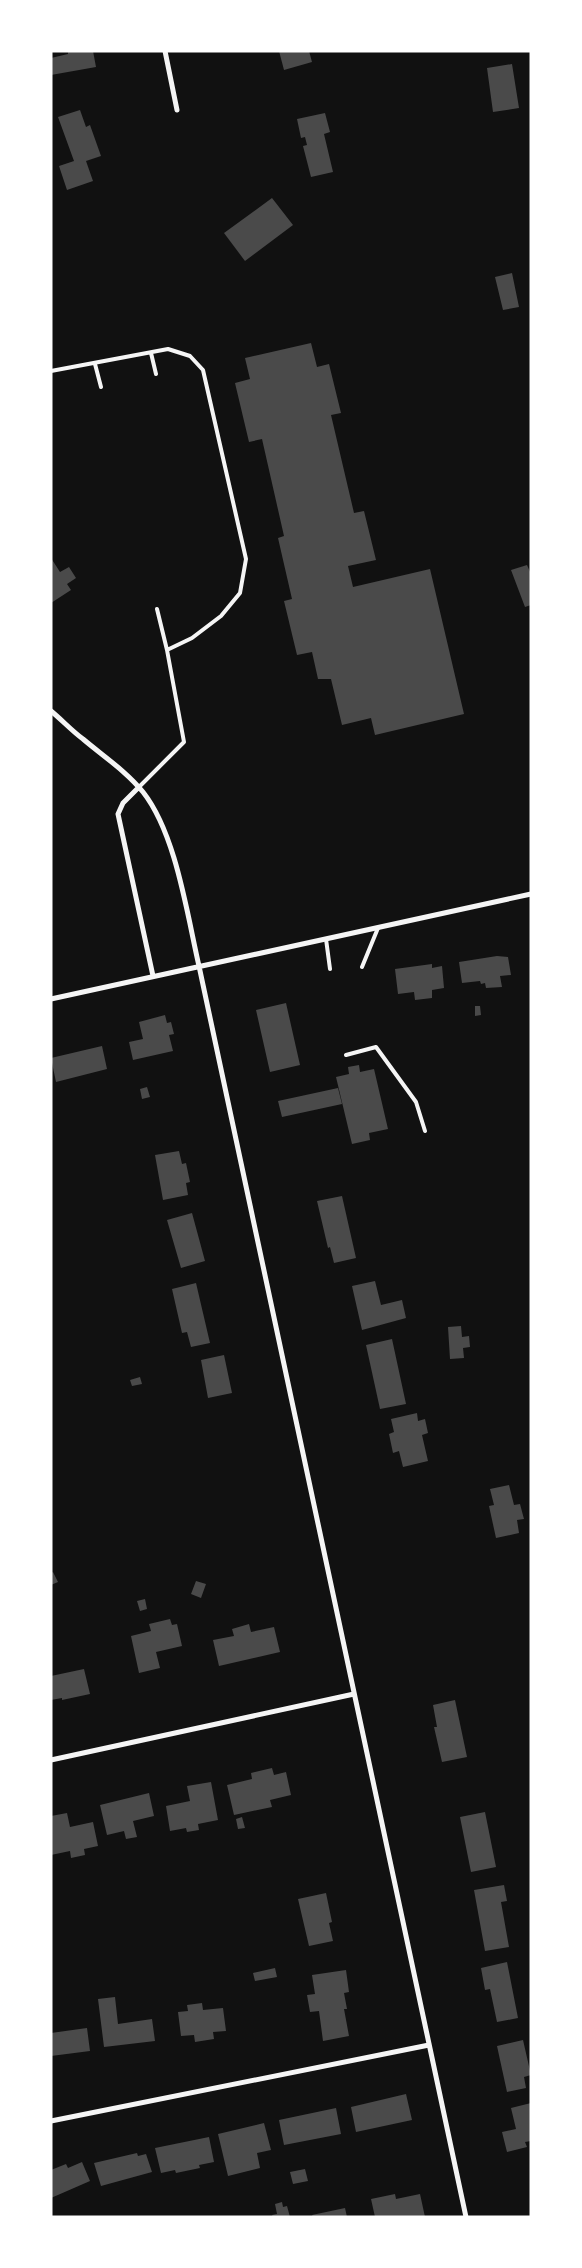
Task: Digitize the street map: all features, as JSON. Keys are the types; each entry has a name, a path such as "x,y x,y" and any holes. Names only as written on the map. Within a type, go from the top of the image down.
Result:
{"street":[{"path":"166,51 178,110"},
{"path":"51,711 80,738 127,774 143,792 164,830 173,853 199,966 466,2217"},
{"path":"138,788 122,803 118,814 153,976"},
{"path":"51,999 531,894"},
{"path":"51,1760 354,1694"},
{"path":"51,2121 429,2044"}],"lane":[{"path":"51,371 168,349 190,356 203,370 246,559 240,593 221,616 192,638 167,650"},
{"path":"151,352 156,374"},
{"path":"95,364 101,387"},
{"path":"138,788 184,742 167,650 157,609"},
{"path":"362,967 378,928"},
{"path":"326,939 330,969"},
{"path":"346,1055 376,1047 416,1102 425,1131"}],"building":[{"path":"68,51 93,51 96,67 51,75 51,58 68,54"},
{"path":"279,51 309,51 312,62 284,70"},
{"path":"512,64 519,108 493,112 487,68"},
{"path":"80,110 86,127 90,125 101,156 86,161 93,181 67,190 59,166 74,161 58,117"},
{"path":"325,113 330,132 324,134 333,172 311,177 303,146 307,145 305,137 301,138 297,119"},
{"path":"272,198 293,225 245,261 224,233"},
{"path":"512,273 519,307 503,310 495,277"},
{"path":"311,343 317,367 329,364 341,413 331,415 354,513 364,511 376,560 348,566 353,587 430,569 464,714 375,735 371,718 342,725 331,679 318,679 312,652 297,655 284,601 292,599 278,538 284,536 262,439 249,442 235,383 250,379 245,358"},
{"path":"51,558 60,572 69,567 76,578 67,584 71,590 51,603"},
{"path":"527,565 531,574 531,605 525,607 511,570"},
{"path":"497,956 508,957 511,975 500,976 502,987 486,988 485,983 481,984 480,981 462,983 459,962"},
{"path":"432,964 432,968 442,966 444,988 432,990 432,998 415,1000 414,992 398,994 395,969"},
{"path":"286,1003 300,1065 270,1072 256,1010"},
{"path":"475,1006 480,1006 481,1015 475,1016"},
{"path":"165,1015 167,1023 171,1022 174,1034 169,1035 173,1051 133,1060 129,1042 143,1039 139,1022"},
{"path":"102,1046 107,1069 56,1082 51,1058"},
{"path":"359,1065 360,1072 374,1069 388,1129 369,1133 370,1140 352,1144 336,1077 349,1074 348,1067"},
{"path":"147,1087 150,1097 142,1099 140,1089"},
{"path":"338,1088 342,1104 282,1117 278,1101"},
{"path":"179,1151 182,1164 186,1163 190,1182 186,1183 188,1195 163,1200 155,1155"},
{"path":"342,1196 356,1258 334,1263 330,1247 328,1248 317,1201"},
{"path":"192,1213 205,1261 181,1268 167,1220"},
{"path":"375,1281 381,1305 402,1300 406,1318 362,1330 352,1286"},
{"path":"196,1283 210,1343 191,1347 187,1332 182,1333 172,1289"},
{"path":"461,1326 462,1337 469,1336 470,1347 463,1348 464,1358 450,1359 448,1327"},
{"path":"392,1339 406,1404 380,1409 366,1345"},
{"path":"224,1355 232,1393 208,1398 201,1360"},
{"path":"140,1377 142,1384 132,1386 130,1380"},
{"path":"417,1413 418,1421 425,1419 428,1433 422,1435 428,1461 403,1467 399,1451 393,1453 389,1434 394,1432 391,1419"},
{"path":"509,1485 514,1505 520,1504 524,1519 517,1520 519,1533 496,1538 489,1506 494,1505 490,1489"},
{"path":"53,1572 58,1582 51,1585 51,1573"},
{"path":"196,1581 206,1584 201,1598 191,1594"},
{"path":"145,1599 147,1609 140,1611 137,1601"},
{"path":"170,1619 172,1625 177,1624 182,1646 156,1652 160,1668 139,1673 131,1636 151,1631 149,1624"},
{"path":"249,1624 251,1632 274,1627 280,1652 219,1666 213,1640 234,1636 232,1629"},
{"path":"84,1669 90,1694 62,1700 62,1698 51,1700 51,1676"},
{"path":"455,1700 467,1757 442,1762 434,1727 437,1727 433,1705"},
{"path":"272,1768 274,1775 286,1772 291,1795 270,1800 272,1807 234,1815 227,1785 252,1779 251,1773"},
{"path":"211,1782 218,1820 198,1824 199,1830 187,1832 186,1828 170,1831 166,1806 190,1801 187,1786"},
{"path":"149,1793 154,1816 133,1821 137,1837 126,1839 124,1831 107,1835 100,1805"},
{"path":"485,1812 496,1867 471,1872 460,1817"},
{"path":"67,1813 70,1827 93,1822 98,1846 84,1849 85,1855 71,1858 70,1851 51,1855 51,1816"},
{"path":"242,1817 245,1828 238,1829 236,1819"},
{"path":"504,1885 507,1901 501,1902 509,1947 485,1951 474,1890"},
{"path":"326,1893 332,1922 329,1923 333,1941 309,1946 298,1899"},
{"path":"507,1962 518,2018 497,2022 490,1989 485,1990 481,1968"},
{"path":"275,1968 277,1977 255,1981 253,1973"},
{"path":"346,1970 349,1992 344,1993 347,2009 344,2009 349,2036 323,2041 319,2011 310,2012 307,1995 315,1994 312,1975"},
{"path":"115,1997 118,2024 152,2019 155,2041 104,2047 98,1999"},
{"path":"202,2003 203,2010 223,2008 226,2031 213,2032 214,2039 195,2042 194,2035 181,2036 178,2012 188,2011 187,2005"},
{"path":"87,2028 90,2051 51,2056 51,2033"},
{"path":"523,2040 531,2075 524,2077 526,2088 507,2092 497,2046"},
{"path":"406,2094 412,2120 356,2132 351,2107"},
{"path":"531,2103 531,2141 525,2142 527,2147 507,2152 502,2132 516,2129 511,2108"},
{"path":"336,2108 341,2134 284,2145 279,2120"},
{"path":"264,2123 271,2150 257,2153 260,2168 228,2176 218,2134"},
{"path":"209,2137 214,2162 199,2165 200,2168 176,2173 175,2170 161,2173 155,2148"},
{"path":"137,2153 138,2156 146,2154 152,2172 101,2186 94,2163"},
{"path":"82,2162 90,2181 51,2198 51,2170 66,2164 68,2168"},
{"path":"305,2169 308,2181 293,2184 290,2172"},
{"path":"395,2194 396,2199 420,2194 425,2217 375,2217 371,2199"},
{"path":"282,2202 283,2207 287,2206 290,2217 273,2217 272,2215 277,2214 275,2204"},
{"path":"345,2208 347,2217 313,2217 312,2215"}]}
